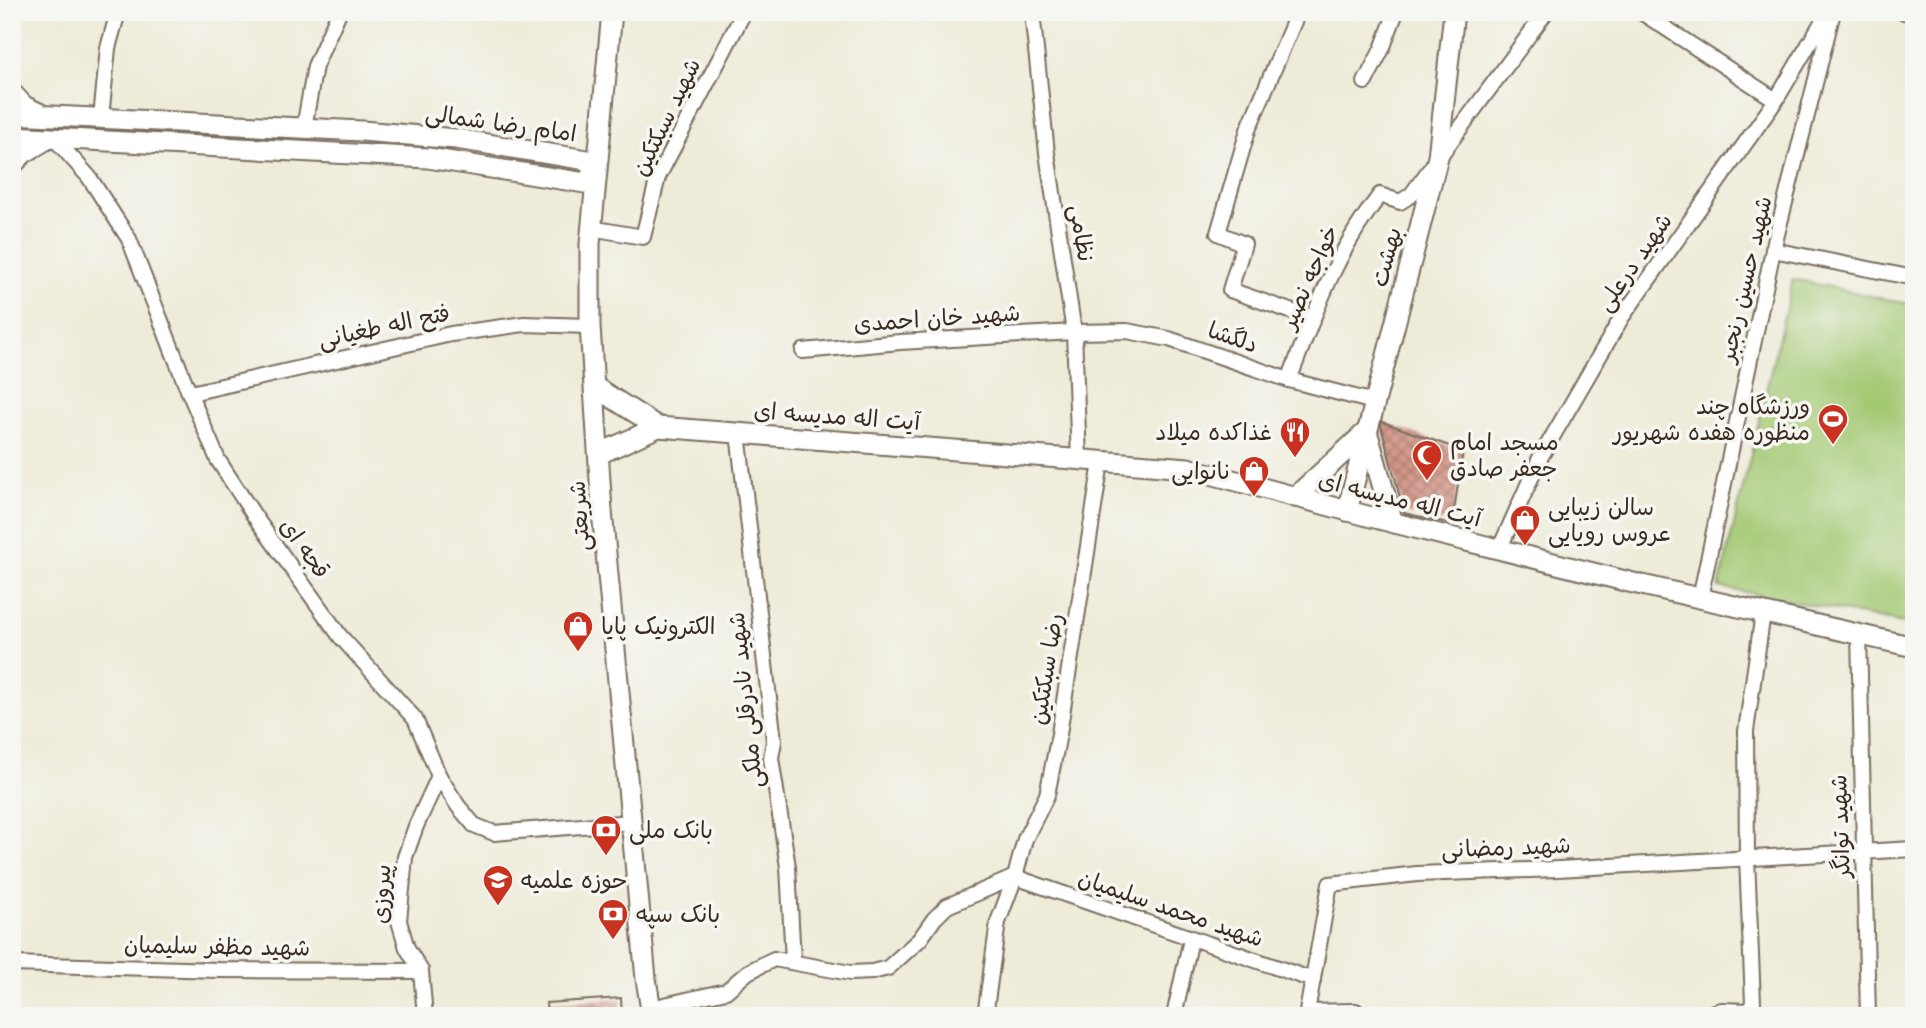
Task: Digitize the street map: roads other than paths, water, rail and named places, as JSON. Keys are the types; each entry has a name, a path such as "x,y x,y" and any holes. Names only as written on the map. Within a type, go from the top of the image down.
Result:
{"street":[{"path":"101,118 108,48 118,12"},
{"path":"304,128 316,66 339,12"},
{"name":"شریعتی","path":"612,12 591,228 590,326 602,511 651,1012"},
{"name":"شهید سبکتکین","path":"591,228 643,237 658,177 744,12"},
{"name":"نظامی","path":"1032,12 1046,153 1074,332 1079,460"},
{"path":"1298,12 1248,131 1219,233 1244,244 1230,290 1313,319"},
{"path":"1365,82 1382,49 1396,12"},
{"name":"بهشت","path":"1347,511 1438,157 1454,12"},
{"path":"1438,157 1546,12"},
{"path":"1641,12 1776,100"},
{"name":"شهید درعلی","path":"1499,550 1541,458 1622,317 1776,100 1828,12"},
{"name":"شهید حسین رنجبر","path":"1700,598 1773,250 1833,12"},
{"path":"1904,12 1914,15"},
{"path":"12,93 30,115 37,138 12,165"},
{"name":"امام رضا شمالی","path":"30,115 304,128 456,139 587,160 596,171 585,183 428,158 37,138"},
{"name":"قجه ای","path":"37,138 89,177 129,239 218,460 340,636 415,719 439,776 474,825 494,833 632,822"},
{"name":"خواجه نصیر","path":"1289,380 1337,260 1359,222 1380,195 1400,202 1411,195 1438,157"},
{"path":"1773,250 1914,278"},
{"name":"فتح اله طغیانی","path":"191,393 451,334 524,324 590,326"},
{"name":"دلگشا","path":"1074,332 1127,331 1169,339 1289,380 1374,401"},
{"name":"شهید خان احمدی","path":"803,351 900,342 1074,332"},
{"path":"595,387 658,427"},
{"path":"599,454 658,427"},
{"name":"آیت اله مدیسه ای","path":"658,427 1188,468 1499,550 1914,647"},
{"path":"1295,497 1367,431 1393,523"},
{"name":"شهید نادرقلی ملکی","path":"737,433 774,741 771,758 788,867 793,961"},
{"name":"رضا سبکتکین","path":"985,1016 998,922 1026,839 1047,795 1101,462"},
{"path":"1711,1016 1711,1013 1721,1010 1749,1011 1753,1003 1747,858 1746,731 1763,612"},
{"name":"شهید توانگر","path":"1859,634 1868,1016"},
{"name":"پیروزی","path":"425,1016 421,971 401,936 399,921 405,857 439,776"},
{"name":"شهید رمضانی","path":"1355,1013 1307,1012 1330,884 1417,874 1914,849"},
{"path":"651,1012 726,991 748,972 774,960 793,961 850,973 888,968 920,939 947,906 1015,877"},
{"name":"شهید محمد سلیمیان","path":"1015,877 1312,980"},
{"path":"1174,1016 1191,939"},
{"name":"شهید مظفر سلیمیان","path":"12,964 219,970 421,971"}],"place":[{"name":"ورزشگاه چند منظوره هفده شهریور","path":"1833,446"},
{"name":"غذاکده میلاد","path":"1295,459"},
{"name":"مسجد امام جعفر صادق","path":"1427,482"},
{"name":"نانوایی","path":"1254,498"},
{"name":"سالن زیبایی عروس رویایی","path":"1525,547"},
{"name":"الکترونیک پایا","path":"578,653"},
{"name":"بانک ملی","path":"606,857"},
{"name":"حوزه علمیه","path":"498,907"},
{"name":"بانک سپه","path":"613,941"}]}
